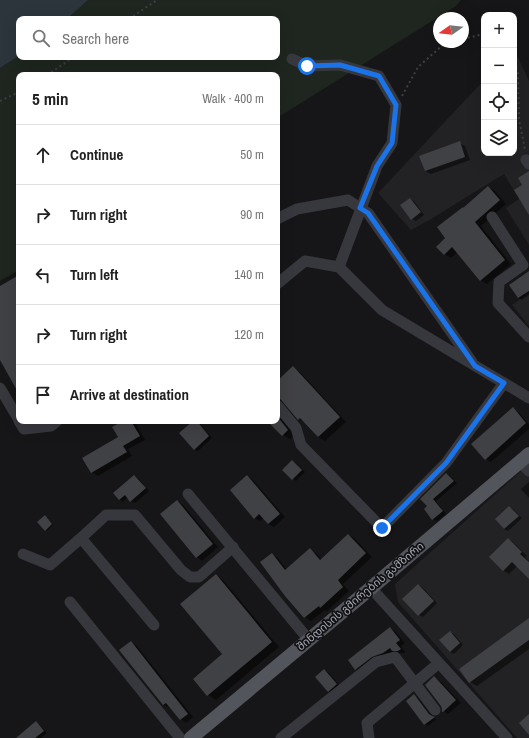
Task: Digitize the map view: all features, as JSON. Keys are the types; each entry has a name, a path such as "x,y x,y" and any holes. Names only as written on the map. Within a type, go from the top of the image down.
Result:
{"main road":[{"name":"შინდისის გმირების გამზირი","path":"191,738 371,588 526,462"}],"street":[{"path":"292,59 307,66 340,65 379,76 396,105 392,143 377,166 339,267"},
{"path":"280,218 297,209 348,200 368,213 475,366"},
{"path":"492,218 522,265 499,282 498,303 529,337"},
{"path":"280,282 306,261 339,267 382,310 529,398"},
{"path":"280,409 296,428 301,445 382,528 446,463 504,383"},
{"path":"0,388 16,416"},
{"path":"21,424 24,429 52,426 54,424"},
{"path":"188,494 309,640"},
{"path":"23,554 50,565 106,516 135,515 181,570 190,577 199,577 233,547"},
{"path":"81,538 154,625"},
{"path":"371,588 507,738"},
{"path":"70,602 180,738"},
{"path":"281,738 376,662 395,658 435,710"},
{"path":"369,738 367,723 439,664"}],"path":[{"path":"133,16 157,0"},
{"path":"469,38 481,35"},
{"path":"396,105 418,67 439,48"},
{"path":"52,72 70,60"},
{"path":"517,70 519,119 528,162"},
{"path":"0,101 16,93"}],"shaded area":[{"path":"0,0 88,0 70,16 16,16 16,58 0,68"},
{"path":"88,0 461,0 456,6 446,12 433,12 433,20 280,116 280,72 16,72 16,272 0,281 0,68 16,58 16,60 280,60 280,16 70,16"},
{"path":"517,55 529,81 529,245 506,208 519,199 504,174 411,230 378,193 481,83 481,156 517,156"},
{"path":"529,293 529,326 512,305"},
{"path":"529,464 529,738 517,738 398,602 395,584"}],"building":[{"path":"460,141 465,157 425,171 419,156"},
{"path":"529,171 529,215 514,190 522,185 518,178"},
{"path":"488,186 500,200 475,222 505,260 480,281 452,247 444,255 436,247 445,238 437,227 463,208"},
{"path":"410,198 421,212 411,220 400,205"},
{"path":"529,271 529,291 518,298 509,285"},
{"path":"16,277 16,389 0,360 0,286"},
{"path":"293,366 340,417 318,437 300,418 298,420 280,399 280,378"},
{"path":"513,407 526,423 485,460 471,444"},
{"path":"280,420 288,430 282,436 270,424 280,424"},
{"path":"118,424 133,424 140,436 123,446 127,452 91,473 82,458 118,437 112,427"},
{"path":"190,424 199,424 209,436 194,450 179,433"},
{"path":"292,460 302,470 292,480 282,470"},
{"path":"446,473 454,481 433,499 443,511 432,520 424,509 427,506 420,499"},
{"path":"134,475 146,488 130,502 125,495 119,500 113,493"},
{"path":"247,475 280,514 268,524 259,514 254,519 230,490"},
{"path":"177,500 213,544 196,558 160,514"},
{"path":"509,506 519,516 504,529 495,519"},
{"path":"45,515 52,524 45,531 37,522"},
{"path":"348,534 366,553 338,580 343,587 320,608 319,606 304,618 285,596 260,562 272,553 285,570 310,548 320,560"},
{"path":"508,538 522,552 520,554 529,562 529,579 512,562 503,571 489,557"},
{"path":"216,574 272,642 207,696 193,679 222,654 180,604"},
{"path":"418,584 434,601 418,616 402,599"},
{"path":"529,618 529,640 469,683 459,669"},
{"path":"390,627 400,640 396,643 401,649 398,651 392,651 390,648 383,653 372,657 355,670 348,660"},
{"path":"450,631 460,643 450,652 439,640"},
{"path":"131,641 188,714 180,720 166,703 163,705 119,650"},
{"path":"324,669 337,684 328,692 315,677"},
{"path":"434,676 456,700 443,712 441,706 425,685"},
{"path":"414,694 429,714 435,717 424,725 406,701"},
{"path":"529,714 529,735 519,723"},
{"path":"36,721 44,731 35,738 16,738"}],"route":[{"path":"307,66 340,65 379,76 396,105 392,143 377,166 360,208 368,213 475,366 504,383 446,463 382,528"}]}
